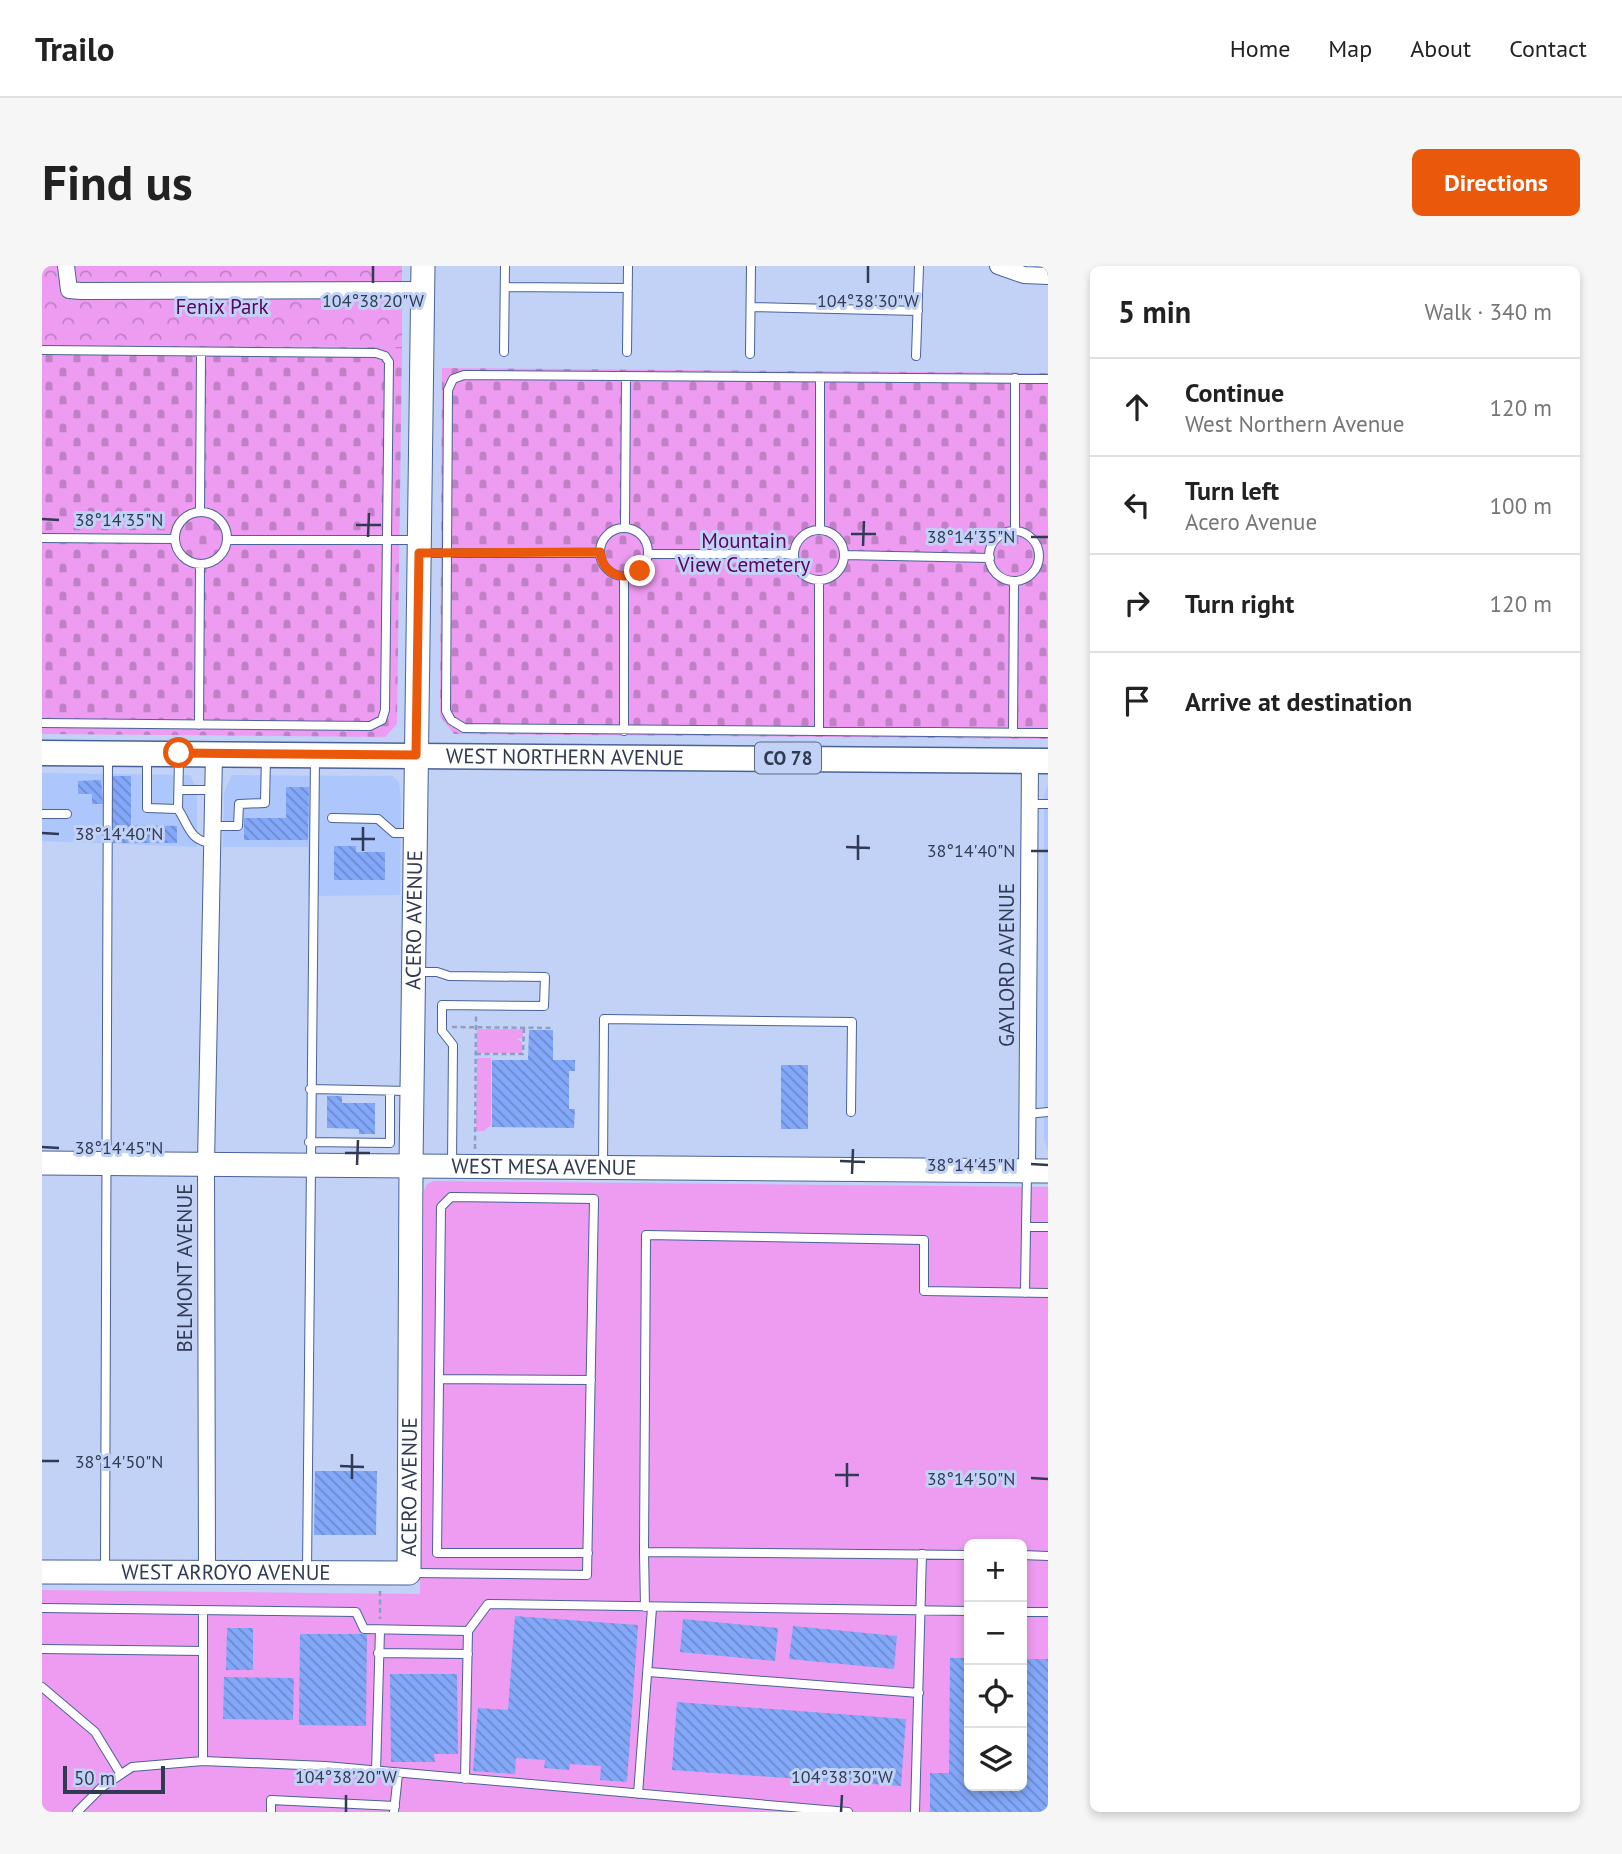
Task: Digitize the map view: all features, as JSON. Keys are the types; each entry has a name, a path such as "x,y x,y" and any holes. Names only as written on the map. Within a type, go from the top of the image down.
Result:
{"main road":[{"name":"WEST NORTHERN AVENUE","path":"42,752 1039,761"}],"street":[{"path":"66,266 69,290 267,293 423,290"},
{"name":"ACERO AVENUE","path":"409,1573 411,1165 401,1091 414,971 424,266"},
{"path":"998,266 1024,275 1048,276"},
{"name":"BELMONT AVENUE","path":"207,1573 206,1164 215,754"},
{"name":"GAYLORD AVENUE","path":"1037,1170 1044,1114 1029,804 1039,761"},
{"name":"WEST MESA AVENUE","path":"42,1163 206,1164 309,1154 411,1165 452,1158 603,1166 1037,1170"},
{"name":"WEST ARROYO AVENUE","path":"42,1572 409,1573"}],"lane":[{"path":"504,352 505,266"},
{"path":"627,352 628,266"},
{"path":"750,354 751,266"},
{"path":"916,356 919,266"},
{"path":"505,287 628,288"},
{"path":"751,307 918,311"},
{"path":"42,350 376,353 385,356 388,362 386,710 382,720 370,726 42,723"},
{"path":"200,512 201,353"},
{"path":"1048,379 464,374 453,379 448,390 446,711 451,720 464,728 1048,733"},
{"path":"625,376 625,527"},
{"path":"820,378 820,530"},
{"path":"1015,531 1016,378"},
{"path":"200,512 222,523 227,540 218,558 200,565 183,557 175,540 181,521 200,512"},
{"path":"625,527 643,536 649,554 640,571 624,577 605,567 600,552 605,537 625,527"},
{"path":"820,530 836,536 845,555 839,571 820,580 802,573 794,554 800,539 820,530"},
{"path":"989,558 997,574 1014,581 1032,574 1044,557 1034,541 1015,531"},
{"path":"989,558 998,538 1015,531"},
{"path":"42,538 175,540"},
{"path":"227,540 387,540 447,553 600,552"},
{"path":"649,554 794,554"},
{"path":"845,555 989,558"},
{"path":"199,724 200,565"},
{"path":"624,577 624,731"},
{"path":"819,731 820,580"},
{"path":"1013,733 1014,581"},
{"path":"105,1572 108,753"},
{"path":"147,753 147,808 178,809"},
{"path":"179,753 178,809 188,832 202,843 213,844"},
{"path":"213,826 238,826 239,804 265,803 266,754"},
{"path":"307,1574 315,754"},
{"path":"178,790 214,790"},
{"path":"1029,804 1048,804"},
{"path":"42,814 67,814"},
{"path":"332,818 377,819 394,833 415,833"},
{"path":"414,971 437,972 449,976 545,977 544,1006 442,1005 442,1027 453,1045 452,1158"},
{"path":"603,1166 604,1019 852,1022 851,1112"},
{"path":"309,1154 390,1143 401,1091 310,1089"},
{"path":"1025,1293 1026,1227 1037,1170"},
{"path":"409,1573 587,1575 588,1553 594,1199 452,1198 441,1207 437,1553 588,1553"},
{"path":"1026,1227 1048,1227"},
{"path":"638,1794 649,1672 649,1607 644,1552 646,1235 924,1240 924,1291 1048,1293"},
{"path":"439,1378 591,1380"},
{"path":"644,1552 964,1555"},
{"path":"915,1812 922,1554"},
{"path":"1027,1555 1048,1556"},
{"path":"465,1779 468,1631 488,1604 964,1611"},
{"path":"42,1608 356,1612 364,1629 468,1631"},
{"path":"203,1610 203,1761"},
{"path":"1027,1612 1048,1612"},
{"path":"376,1772 380,1629"},
{"path":"42,1649 203,1651"},
{"path":"378,1653 468,1654"},
{"path":"649,1672 919,1693"},
{"path":"42,1687 94,1732 120,1773"},
{"path":"78,1812 120,1773 148,1764 203,1761 465,1779 848,1812"},
{"path":"271,1812 271,1800 395,1809 398,1774"}],"path":[{"path":"452,1158 475,1152 476,1005"},
{"path":"442,1027 551,1028"},
{"path":"523,1054 524,1028"},
{"path":"476,1054 528,1054"},
{"path":"379,1573 380,1629"}],"shaded area":[{"path":"42,773 190,775 197,789 197,847 42,841"},
{"path":"232,775 393,776 399,782 401,799 400,895 308,896 308,847 223,847 224,792"},
{"path":"1048,784 1048,1151 1044,1139 1044,796"}],"green space":[{"name":"Fenix Park","path":"42,266 402,266 402,347 42,345"},
{"path":"42,345 402,347 397,724 385,737 42,734"},
{"name":"Mountain View Cemetery","path":"442,368 1048,373 1048,739 454,734 440,716"},
{"path":"477,1029 523,1029 523,1038 517,1039 522,1042 522,1053 477,1053"},
{"path":"477,1058 491,1058 491,1125 484,1131 476,1131"},
{"path":"434,1181 1048,1187 1048,1812 42,1812 42,1590 420,1594 424,1191 427,1184"}],"building":[{"path":"112,776 131,776 131,825 177,826 177,843 111,843"},
{"path":"101,780 103,804 92,804 92,794 78,794 78,781"},
{"path":"286,787 309,787 308,840 244,840 244,818 286,818"},
{"path":"334,846 356,846 356,852 385,852 385,880 334,880"},
{"path":"529,1030 553,1030 553,1060 575,1060 575,1071 569,1071 569,1109 575,1109 574,1128 492,1127 492,1060 528,1060"},
{"path":"781,1065 808,1065 808,1129 781,1129"},
{"path":"327,1096 342,1096 342,1103 375,1103 375,1134 359,1134 359,1129 327,1128"},
{"path":"315,1471 377,1471 376,1535 314,1535"},
{"path":"515,1616 638,1625 627,1782 600,1780 601,1766 570,1764 569,1770 544,1768 545,1760 516,1758 515,1774 473,1771 478,1708 508,1710"},
{"path":"683,1619 778,1628 775,1661 680,1652"},
{"path":"793,1626 897,1636 894,1669 789,1659"},
{"path":"227,1628 253,1628 253,1670 226,1670"},
{"path":"300,1634 367,1634 366,1726 299,1725"},
{"path":"950,1658 964,1658 964,1791 1027,1791 1027,1659 1048,1659 1048,1812 930,1812 930,1773 949,1773"},
{"path":"390,1674 457,1674 458,1754 434,1754 435,1762 391,1762"},
{"path":"224,1677 294,1678 293,1720 223,1719"},
{"path":"677,1702 906,1719 901,1786 672,1770"}],"route":[{"path":"179,753 416,755 419,553 600,552 605,567 616,575 624,577 640,571"}]}
